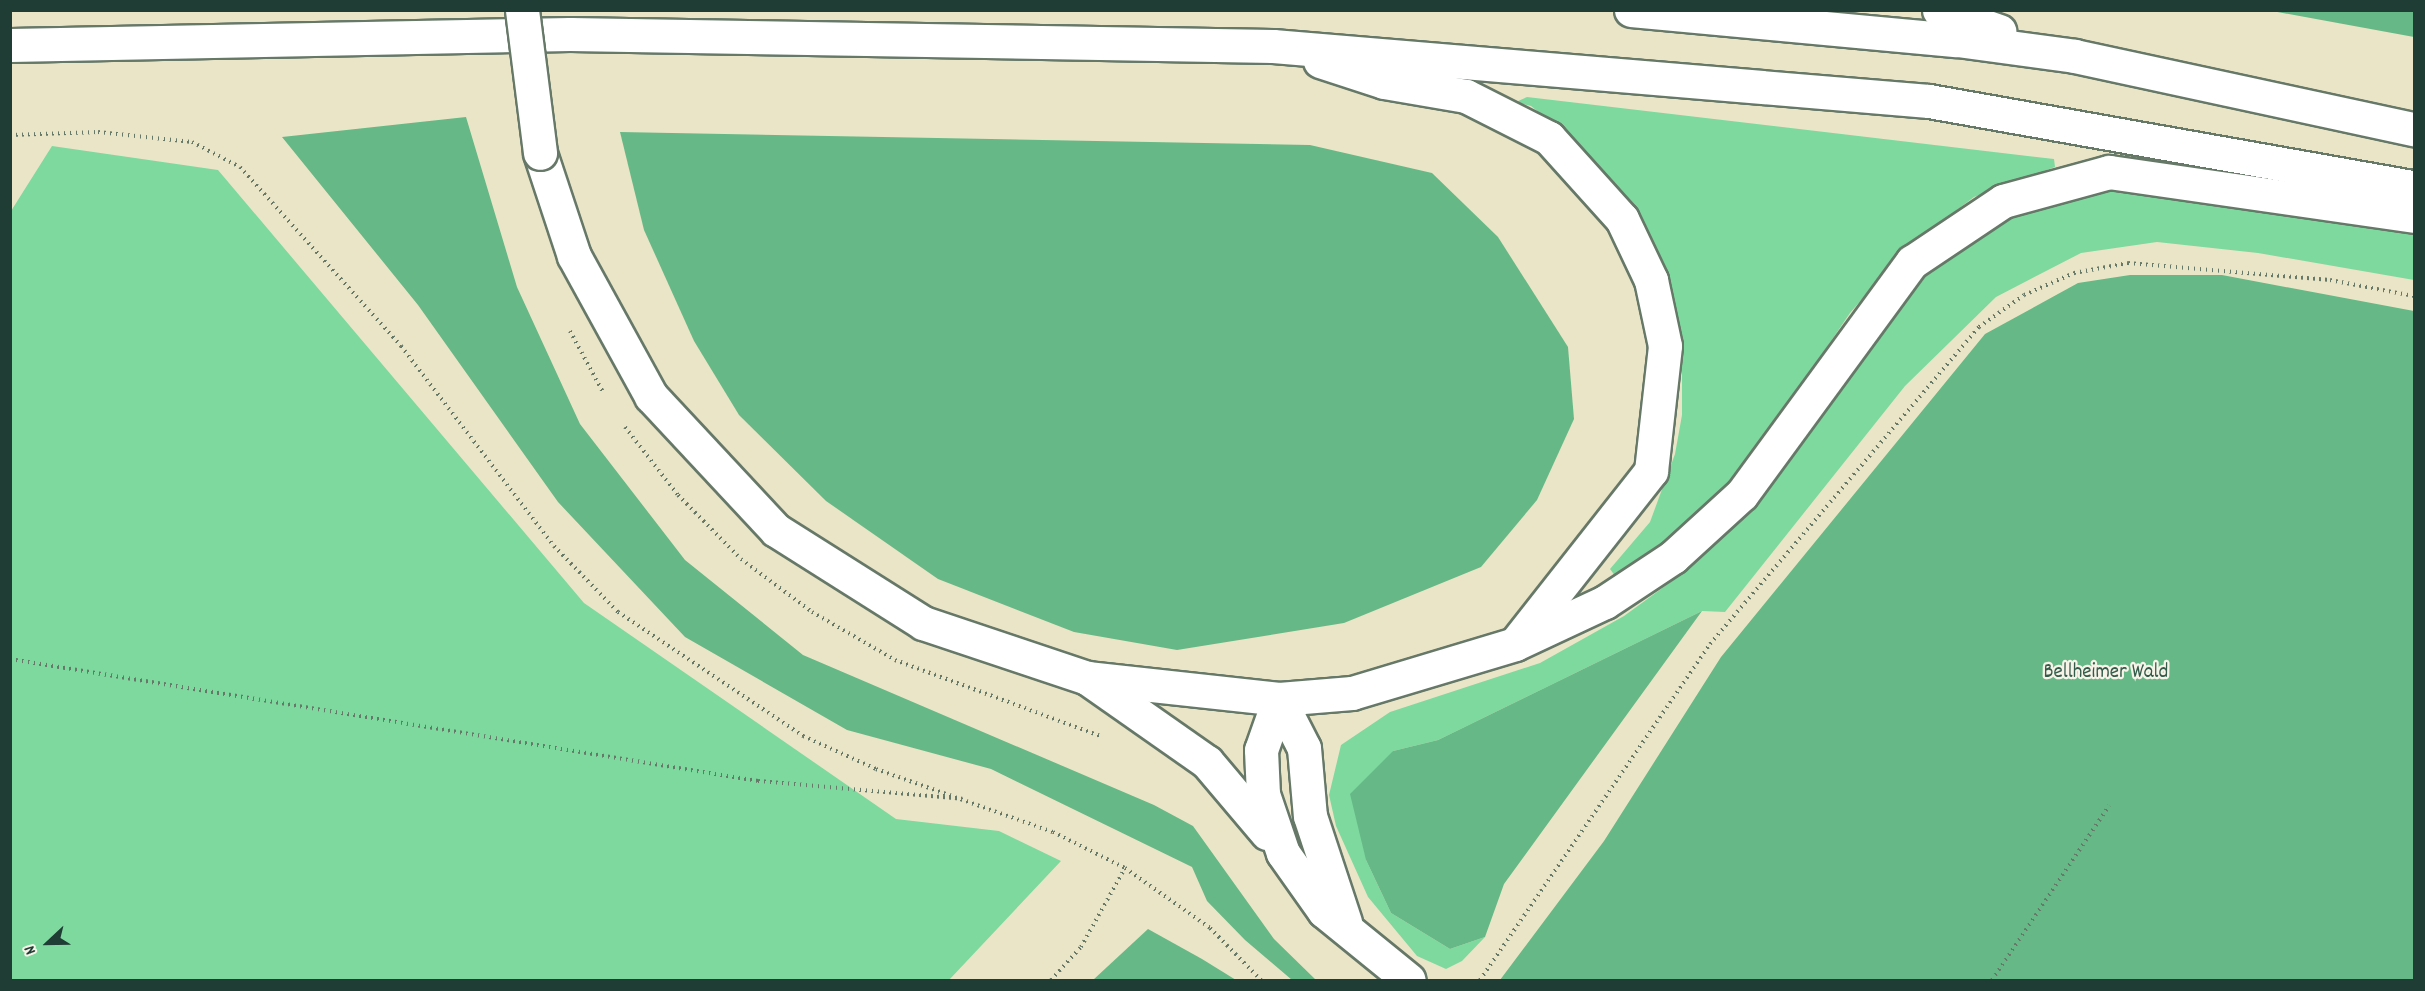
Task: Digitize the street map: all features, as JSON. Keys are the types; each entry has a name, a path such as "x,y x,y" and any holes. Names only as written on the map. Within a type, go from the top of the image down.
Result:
{"main road":[{"path":"522,10 540,153 573,256 651,396 776,530 923,623 1087,678 1279,699 1352,693 1515,644 1605,602 1673,558 1742,494 1912,262 2003,201 2109,172 2415,216"},
{"path":"1631,10 2075,56 2415,129"},
{"path":"1939,10 2075,56"},
{"path":"10,45 570,34 1273,46 1929,101 2415,187"},
{"path":"1273,46 1384,82 1466,96 1549,138 1622,219 1651,280 1665,346 1651,471 1515,644"},
{"path":"1087,678 1207,762 1283,853 1324,911 1352,939 1409,981"},
{"path":"1279,699 1262,761 1263,794 1283,853"},
{"path":"1279,699 1304,748 1310,816 1352,939"}],"path":[{"path":"10,135 98,132 192,142 240,167 401,346 554,546 618,612 803,736 876,769 971,800 1125,868 1210,928 1261,981"},
{"path":"1480,981 1710,644 1979,327 2024,295 2074,273 2128,263 2330,280 2415,296"},
{"path":"10,659 758,782 971,800"},
{"path":"1992,981 2109,806"},
{"path":"1051,981 1081,947 1125,868"}],"green space":[{"path":"2272,11 2414,11 2414,37"},
{"path":"1527,97 2054,159 2055,167 1974,197 1903,251 1850,313 1747,465 1685,529 1618,580 1610,569 1650,522 1675,454 1682,415 1682,344 1663,269 1633,203 1577,143 1531,106 1516,102"},
{"path":"466,117 517,287 580,424 685,560 803,655 1154,805 1193,826 1274,939 1316,980 1292,980 1245,940 1207,901 1192,867 991,769 847,730 685,637 558,502 418,305 282,137"},
{"path":"620,132 1310,145 1432,173 1498,237 1568,347 1574,419 1537,500 1481,567 1344,623 1177,650 1074,632 938,579 826,501 739,415 694,341 644,230"},
{"path":"52,146 218,170 584,603 896,819 999,831 1061,861 949,980 11,980 11,211"},
{"path":"2158,187 2414,233 2414,280 2258,253 2157,242 2081,253 1996,297 1905,386 1725,612 1702,611 1438,740 1393,751 1366,860 1391,913 1450,949 1485,937 1462,961 1446,969 1417,956 1368,897 1336,826 1329,795 1341,745 1390,712 1540,663 1624,616 1672,581 1743,516 1919,281 1951,251 1999,220 2041,202 2109,189"},
{"name":"Bellheimer Wald","path":"2130,275 2222,275 2414,311 2414,980 1500,980 1604,841 1721,657 1985,334 2078,283"},
{"path":"1702,611 1504,884 1485,937 1450,949 1391,913 1366,860 1350,794 1393,751 1438,740"},
{"path":"1148,929 1202,959 1236,980 1093,980"}]}
